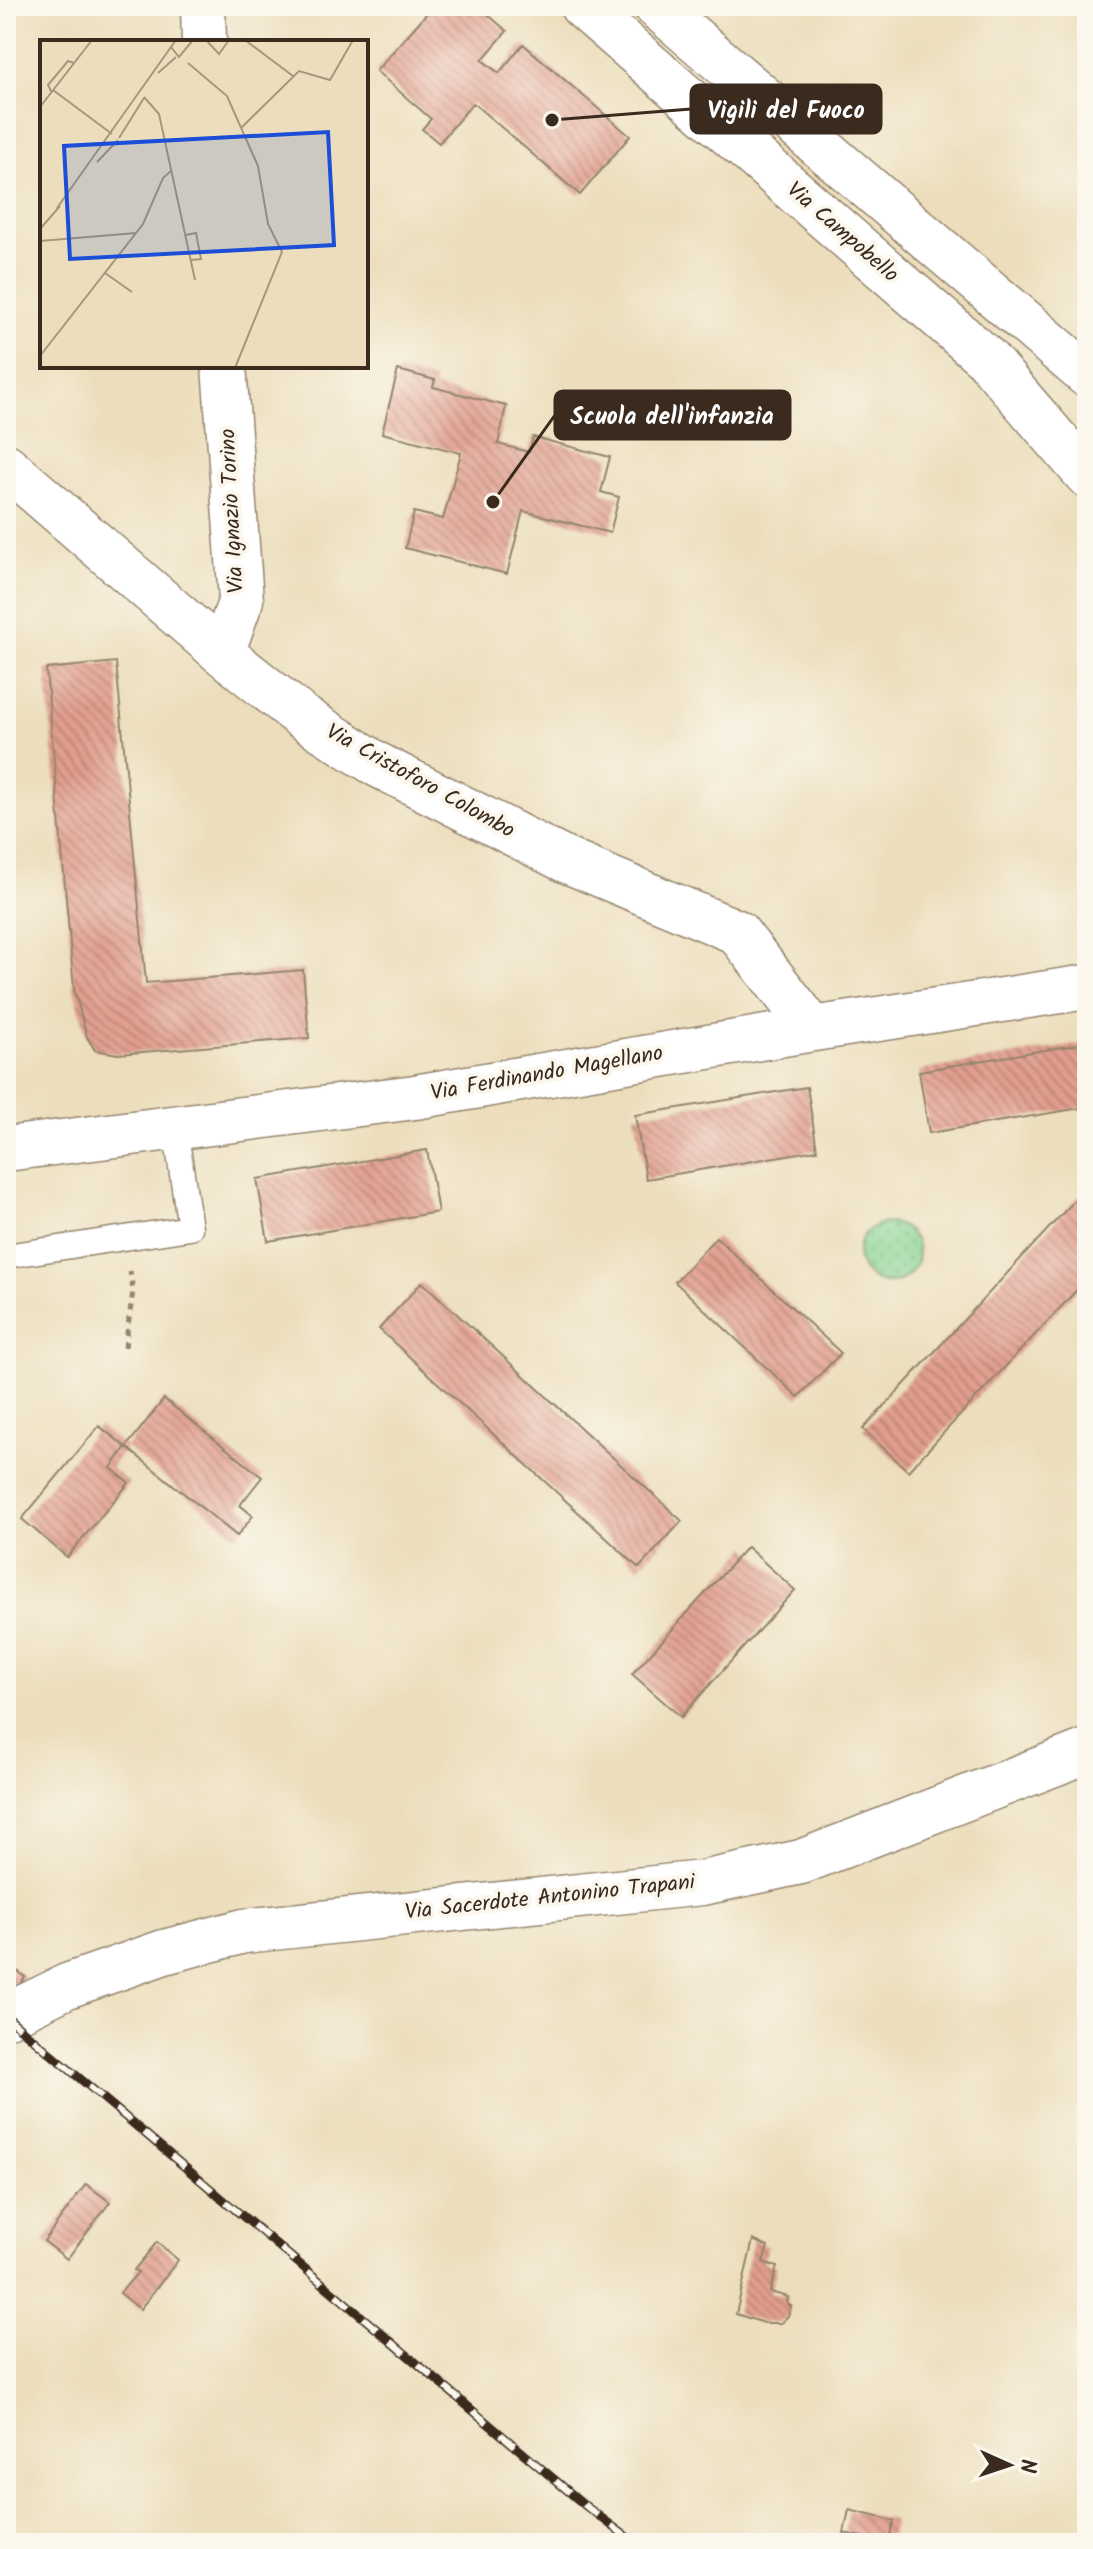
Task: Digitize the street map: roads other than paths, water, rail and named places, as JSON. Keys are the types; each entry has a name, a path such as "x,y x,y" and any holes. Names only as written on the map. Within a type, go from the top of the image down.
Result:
{"street":[{"path":"203,6 204,40"},
{"name":"Via Campobello","path":"582,6 986,358 1087,475"},
{"path":"656,6 1087,375"},
{"name":"Via Ignazio Torino","path":"222,653 241,600 224,368"},
{"name":"Via Cristoforo Colombo","path":"6,466 222,653 301,716 378,765 565,860 737,932 813,1029"},
{"name":"Via Ferdinando Magellano","path":"6,1149 415,1097 813,1029 1087,987"},
{"name":"Via Sacerdote Antonino Trapani","path":"6,2016 67,1986 164,1952 244,1931 702,1883 748,1875 801,1862 1087,1751"}],"lane":[{"path":"6,1256 190,1228 175,1127"}],"railway":[{"path":"6,2016 587,2507 635,2543"}],"place":[{"name":"Vigili del Fuoco","path":"552,120"},
{"name":"Scuola dell'infanzia","path":"493,502"}]}
